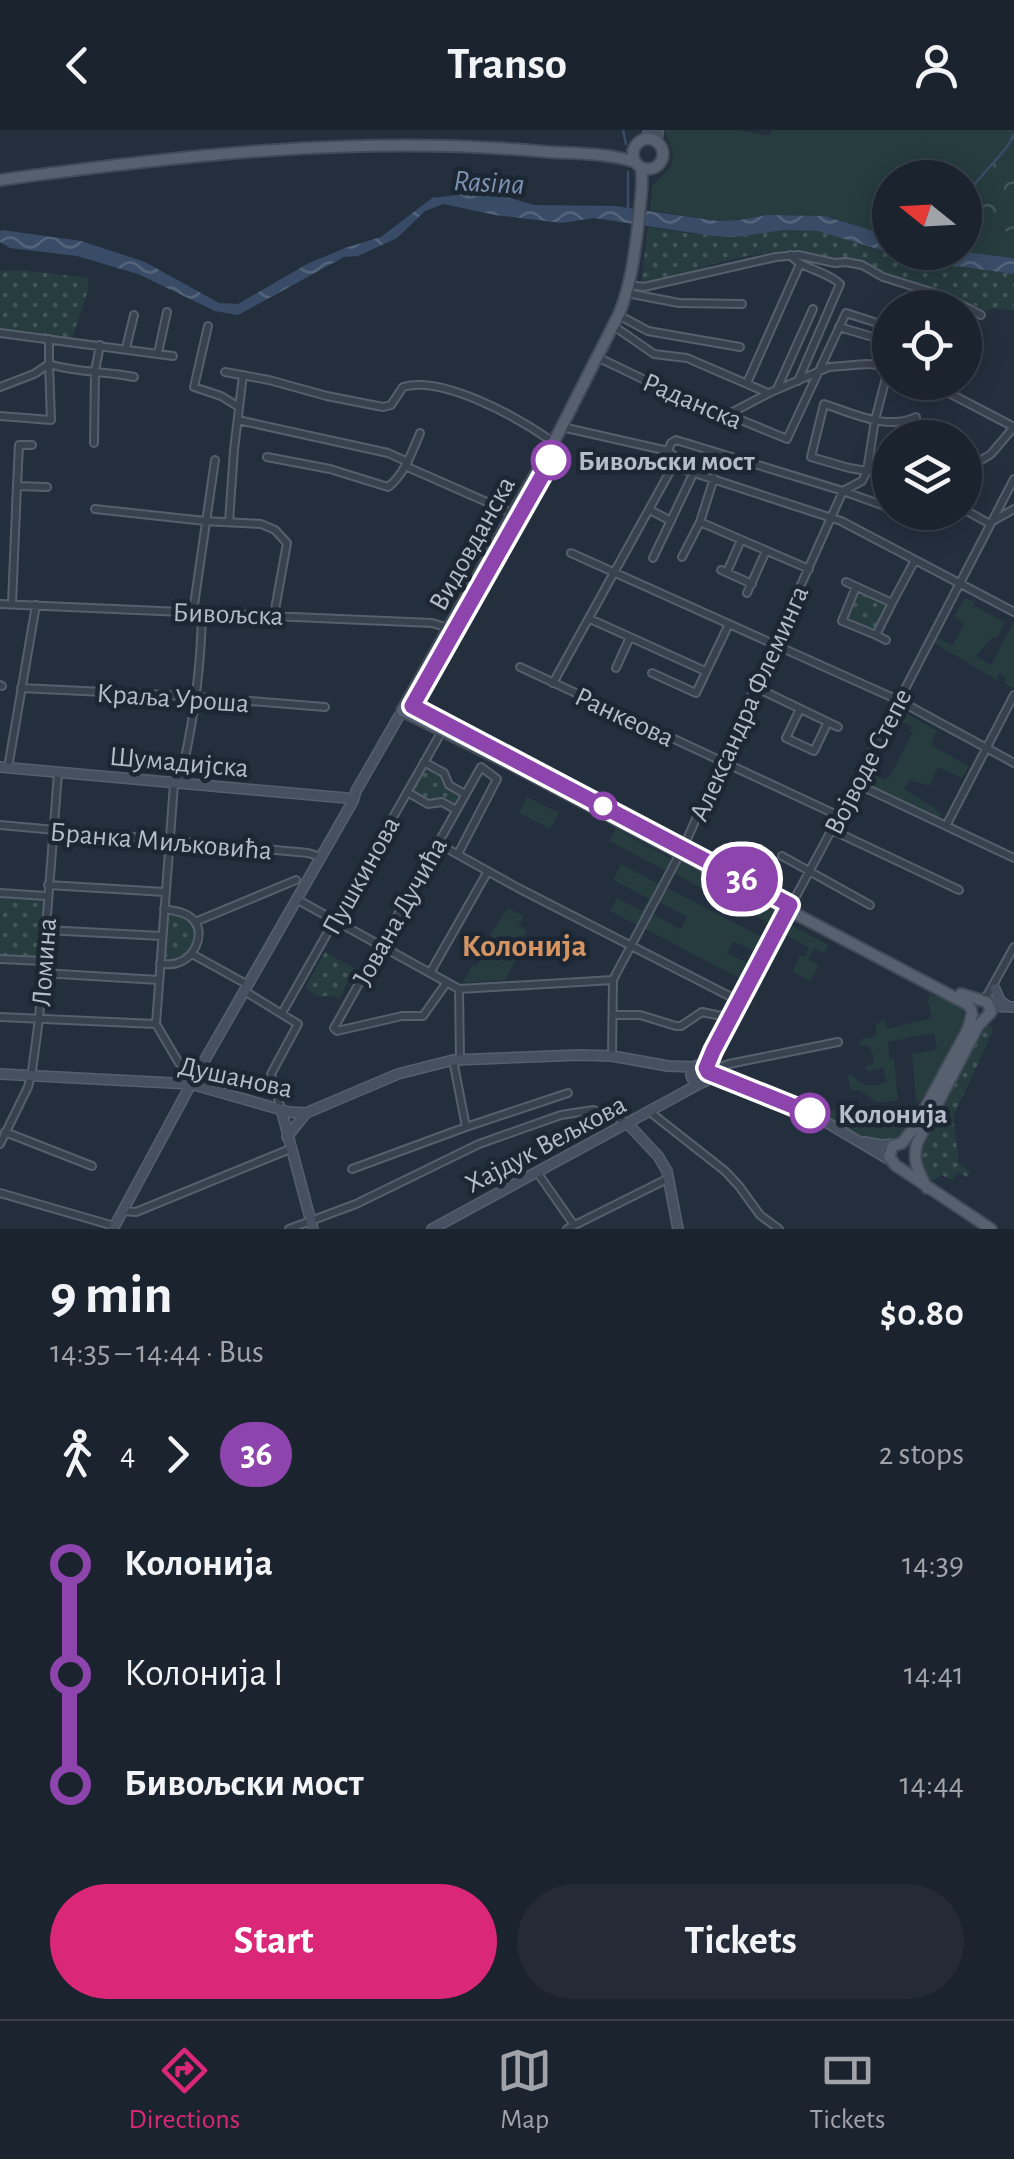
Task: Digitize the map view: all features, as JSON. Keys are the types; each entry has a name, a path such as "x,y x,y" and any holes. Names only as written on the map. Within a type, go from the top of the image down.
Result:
{"main road":[{"path":"0,180 98,166 304,148 451,146 616,157 642,166 658,165 662,148 652,135 616,157"},
{"path":"633,150 642,166"},
{"name":"Видовданска","path":"600,359 621,323 631,290 645,186 642,166"},
{"name":"Видовданска","path":"512,520 565,428 631,290"},
{"name":"Видовданска","path":"114,1228 191,1084 353,801 362,793 565,428"},
{"path":"407,708 981,1010"},
{"name":"Шумадијска","path":"4,768 353,801"},
{"path":"789,908 966,997 981,1010"},
{"path":"995,989 1000,1001 1011,1008"},
{"path":"959,1000 969,1012 1011,1008"},
{"path":"894,1163 890,1152 916,1125 981,1010"},
{"path":"894,1163 910,1164 924,1128 978,1026 981,1010"},
{"name":"Душанова","path":"0,1074 191,1084 306,1113 398,1074 456,1060 581,1054 725,1075"},
{"path":"672,1067 682,1080 679,1092"},
{"name":"Хајдук Вељкова","path":"432,1229 650,1112 701,1073"},
{"path":"725,1075 799,1108 860,1142 990,1229"},
{"path":"281,1109 312,1226"},
{"path":"287,1137 306,1113"},
{"path":"628,1124 661,1161 669,1178 676,1228"},
{"path":"860,1142 912,1147 928,1189"}],"street":[{"path":"790,255 840,284 798,382"},
{"path":"631,290 790,255 862,265 882,277 924,290"},
{"path":"747,383 800,264"},
{"path":"631,290 679,303 742,304"},
{"path":"773,392 813,309"},
{"path":"158,354 167,312"},
{"path":"872,321 846,312 840,327 872,337"},
{"path":"126,348 134,315"},
{"path":"621,323 649,352 677,355 773,392"},
{"path":"621,323 740,347"},
{"path":"208,326 194,388 221,396 239,408"},
{"name":"Раданска","path":"600,359 788,438 840,327"},
{"path":"0,333 173,356"},
{"path":"0,416 51,420 49,338"},
{"path":"94,443 95,371 100,345"},
{"path":"48,364 74,371 134,376"},
{"path":"0,386 34,374 48,364"},
{"path":"729,414 828,367 872,365"},
{"path":"225,372 383,408 391,405 403,387 424,385 494,407 554,442"},
{"path":"229,522 243,375"},
{"path":"872,469 855,470 811,457 824,404 874,420 880,400"},
{"path":"962,400 1014,427 982,460"},
{"path":"908,420 916,417"},
{"path":"238,420 388,452 512,520"},
{"path":"553,683 673,466 673,456 668,451 565,428"},
{"path":"268,457 330,469 388,488 407,464 420,434"},
{"path":"843,491 862,481 872,435"},
{"path":"668,451 676,440 872,501"},
{"path":"12,604 19,445 32,445"},
{"path":"179,1062 156,1024 177,784 191,731 201,660 197,612 215,460"},
{"path":"673,466 832,517 1014,612"},
{"path":"653,558 694,472"},
{"path":"682,557 700,522 714,478"},
{"name":"Војводе Степе","path":"701,1073 1014,479"},
{"path":"18,486 47,487"},
{"name":"Александра Флеминга","path":"612,1056 614,980 681,851 843,491"},
{"path":"95,509 264,524 286,540 274,615"},
{"path":"982,518 991,523 1014,509"},
{"path":"650,510 671,521"},
{"path":"700,522 809,569"},
{"path":"741,540 724,571 752,584"},
{"path":"747,594 766,551"},
{"path":"571,553 898,700 1014,764"},
{"path":"876,636 915,560"},
{"path":"846,582 892,602"},
{"path":"856,586 840,625 886,640"},
{"name":"Бивољска","path":"0,604 432,623 452,629"},
{"path":"4,768 36,605"},
{"path":"590,619 705,671"},
{"path":"652,673 696,693 729,624"},
{"path":"616,668 630,636"},
{"name":"Ранкеова","path":"520,668 839,816"},
{"path":"755,687 838,727"},
{"name":"Краља Уроша","path":"21,688 325,708"},
{"path":"946,826 1014,695"},
{"path":"781,748 800,709"},
{"path":"809,761 828,722"},
{"name":"Пушкинова","path":"282,1013 438,738"},
{"path":"786,738 814,751"},
{"path":"424,762 444,773 449,785 465,794"},
{"name":"Јована Дучића","path":"447,982 423,1016 402,1016 336,1032 334,1027 480,767 497,779 458,854"},
{"name":"Ломина","path":"0,1144 31,1076 58,773"},
{"path":"855,784 1014,858"},
{"path":"407,792 428,804 442,802 456,810"},
{"name":"Бранка Миљковића","path":"0,825 308,853 322,858"},
{"path":"832,830 958,890"},
{"path":"437,843 740,1002"},
{"path":"782,856 870,905"},
{"path":"430,973 488,871"},
{"path":"195,922 296,880"},
{"path":"48,885 166,892"},
{"path":"0,893 47,896"},
{"path":"298,900 459,989 614,980"},
{"path":"160,964 178,963 192,954 198,936 195,922 180,912 164,909"},
{"path":"45,930 162,936"},
{"path":"981,1010 1014,947"},
{"path":"192,954 298,1024 271,1074 281,1109"},
{"path":"0,960 43,961"},
{"path":"981,1010 1002,971"},
{"path":"42,974 159,980"},
{"path":"459,989 456,1060 466,1126"},
{"path":"613,1015 645,1016 676,1026 702,1012 730,1018"},
{"path":"0,1017 156,1024"},
{"path":"701,1073 725,1075 838,1042"},
{"path":"352,1169 568,1093"},
{"path":"289,1229 312,1226 462,1151 561,1115 593,1110 628,1124"},
{"path":"650,1112 725,1171 760,1215 779,1229"},
{"path":"6,1132 92,1166"},
{"path":"123,1211 136,1212 290,1149"},
{"path":"537,1172 570,1227 669,1178"},
{"path":"0,1194 114,1228"}],"green space":[{"path":"664,130 739,130 769,136 772,130 1014,130 982,176 982,160 872,160 872,231 824,216 767,215 718,221 650,210 652,186 671,167 673,152"},
{"path":"1014,134 1014,232 982,228 982,176"},
{"path":"648,227 735,237 784,230 818,231 872,247 872,267 796,249 747,256 641,283"},
{"path":"982,228 1014,232 1014,258 982,254"},
{"path":"877,270 982,270 1014,274 1014,311 982,309 982,290 934,290"},
{"path":"0,271 88,278 88,291 72,338 0,330"},
{"path":"860,591 887,606 874,630 847,619"},
{"path":"965,598 975,602 971,612 975,606 1005,623 997,638 993,637 976,656 991,665 1014,621 1014,689 1004,683 1006,677 1000,673 997,680 934,643 937,638 953,645 964,624 954,616"},
{"path":"899,709 937,731 931,745 969,766 962,778 938,767 929,786 910,780 904,789 942,813 939,820 862,784 867,771 884,780 889,778 913,732 903,722 900,726 893,722"},
{"path":"424,762 444,773 449,785 465,794 456,810 442,802 428,804 407,792"},
{"path":"527,797 559,813 550,829 519,813"},
{"path":"617,827 671,859 667,871 609,841"},
{"path":"681,862 778,913 772,925 675,874"},
{"path":"621,864 659,884 637,925 610,911 617,898 642,911 649,899 613,880"},
{"path":"667,888 766,939 759,953 733,941 727,953 751,965 743,980 645,929 653,914 680,929 687,917 659,902"},
{"path":"0,895 45,900 39,957 0,956"},
{"path":"508,908 524,916 519,926 527,931 519,948 505,944 518,954 506,980 462,983 476,966"},
{"path":"167,914 192,922 194,929 193,944 178,961 164,958"},
{"path":"792,926 829,945 824,953 814,948 808,959 819,965 811,981 793,972 800,955 804,957 809,948 787,936"},
{"path":"325,952 359,971 350,978 339,999 332,995 320,997 305,988"},
{"path":"929,994 962,1009 965,1019 924,1103 916,1101 912,1054 937,1049 934,1033 888,1042 889,1060 894,1059 898,1100 877,1102 860,1090 851,1090 850,1073 867,1085 887,1081 883,1068 868,1071 864,1067 874,1063 873,1054 859,1042 876,1037 876,1025 884,1019 887,1029 932,1018"},
{"path":"985,1026 991,1026 993,1031 953,1117 959,1163 970,1172 967,1177 958,1172 952,1180 942,1175 932,1181 923,1166 923,1148"},
{"path":"850,1107 852,1120 878,1118 880,1128 897,1125 897,1113 918,1114 894,1140 875,1142 829,1119 831,1111"}],"water":[{"path":"472,193 499,195 534,205 615,206 718,221 767,215 824,216 872,231 872,247 818,231 713,236 594,218 562,223 444,204 425,211 397,238 358,256 344,257 238,315 215,311 138,274 77,256 10,248 0,242 2,230 81,241 145,262 219,303 238,304 307,264 381,237 432,198"},
{"path":"982,254 1014,258 1014,274 982,270"}],"waterway":[{"path":"623,130 626,144"},
{"path":"982,176 1014,134"},
{"path":"628,172 628,210"}],"bus line":[{"name":"36","path":"551,460 412,706 790,905 706,1068 810,1113"}],"place":[{"name":"Бивољски мост","path":"551,460"},
{"name":"Колонија","path":"810,1113"}],"district":[{"name":"Колонија","path":"524,945"}],"water label":[{"name":"Rasina","path":"489,182"}]}
